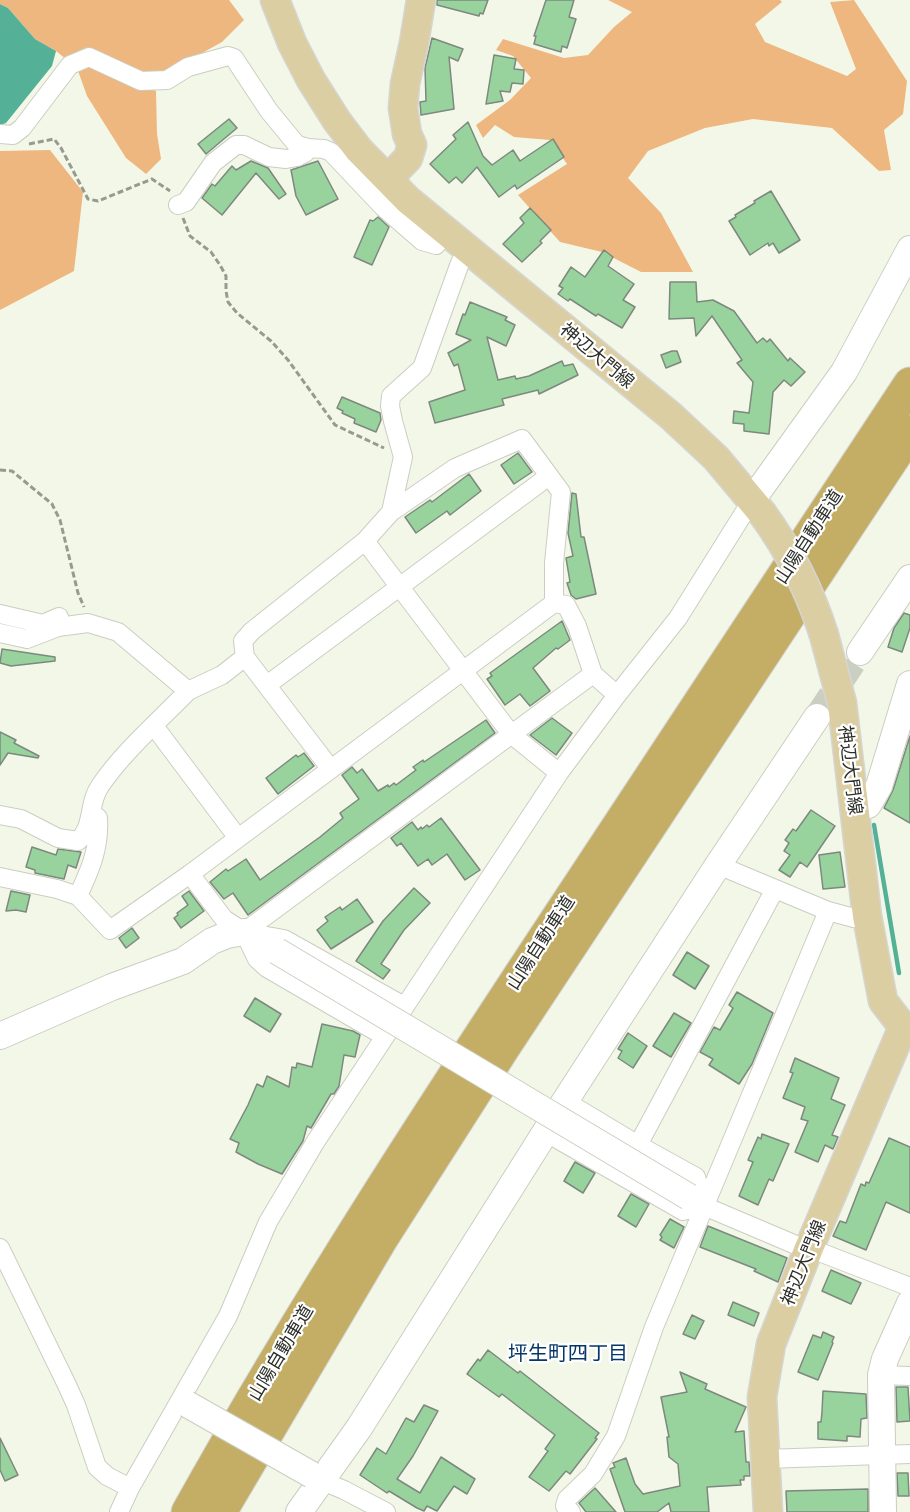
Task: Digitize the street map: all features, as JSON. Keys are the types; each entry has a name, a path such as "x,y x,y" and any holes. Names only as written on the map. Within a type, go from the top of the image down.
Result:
{"highway":[{"name":"山陽自動車道","path":"188,1512 220,1454 375,1198 910,384"},
{"name":"山陽自動車道","path":"220,1512 387,1229 509,1038 910,432"}],"main road":[{"name":"神辺大門線","path":"275,0 292,43 326,105 359,150 408,200 671,416 716,458 757,506 778,535 814,604 842,703 867,916 883,1001 906,1018 771,1344 762,1397 768,1512"},
{"path":"388,179 408,158 411,145 403,108 405,84 421,0"}],"street":[{"path":"7,134 22,128 70,65 89,57 141,81 167,80 188,67 228,56 234,58 269,111 297,145 331,152 383,207 422,241 436,245 458,240 460,263 422,368 391,396 390,406 403,457 391,512"},
{"path":"178,205 186,202 213,163 236,145 244,145 269,157 286,159 305,153 308,148"},
{"path":"119,1512 130,1488 184,1402 228,1316 268,1222 316,1141 559,773 678,618 757,506 844,372 910,249"},
{"path":"330,768 245,657 243,641 252,631 365,541 391,512 455,468 522,439 561,492 554,562 554,603"},
{"path":"267,685 549,476"},
{"path":"365,541 510,734 559,773"},
{"path":"860,652 910,578"},
{"path":"0,877 57,889 78,896 110,930 190,874 554,603 566,605 593,674 617,695"},
{"path":"0,614 43,624 66,613 88,619 118,632 188,691"},
{"path":"0,633 27,639 88,619"},
{"path":"0,815 21,819 58,838 78,841 85,835 99,788 154,726 188,691 222,675 245,657"},
{"path":"244,932 593,674"},
{"path":"855,808 868,805 879,786 910,684"},
{"path":"298,1512 316,1478 359,1428 545,1132 817,717"},
{"path":"154,726 238,838"},
{"path":"78,896 93,863 99,834 98,818 92,813"},
{"path":"718,865 828,910 854,918 867,916"},
{"path":"190,874 224,919 244,932 696,1202 796,1245 910,1287"},
{"path":"638,1145 775,889"},
{"path":"571,1512 565,1506 567,1499 593,1474 616,1436 696,1202 828,910"},
{"path":"244,932 257,959 267,968 384,1036"},
{"path":"0,1036 112,987 183,961 212,941 244,932 284,939 404,1006"},
{"path":"565,1101 696,1177 696,1202"},
{"path":"545,1132 683,1211 696,1202"},
{"path":"0,1248 76,1405 97,1467 107,1476 130,1488"},
{"path":"883,1512 881,1376 885,1359 910,1303"},
{"path":"881,1376 910,1376"},
{"path":"184,1402 316,1478 386,1512"},
{"path":"766,1459 910,1454"}],"path":[{"path":"7,134 22,144 37,144 54,139 88,199 98,201 152,179 171,191 190,236 210,252 226,276 228,302 237,313 271,341 288,360 335,424 382,447 390,455"},
{"path":"0,470 12,471 52,504 60,520 78,593 88,619"}],"shaded area":[{"path":"0,0 229,0 244,20 222,42 195,57 171,75 125,81 156,91 157,134 161,159 146,174 126,158 87,96 77,68 56,51 35,39 8,8 0,4"},
{"path":"608,0 780,0 782,2 755,24 765,42 847,76 856,69 830,2 854,0 907,81 903,114 884,130 891,170 879,171 832,128 753,119 705,128 648,151 628,178 661,213 693,272 641,272 602,252 560,242 518,195 567,164 550,140 514,137 495,125 483,138 476,125 510,100 531,78 513,56 496,50 503,39 564,58 588,55 614,27 632,12"},
{"path":"0,4 8,8 35,39 56,51 52,66 6,123 0,125"},
{"path":"50,150 83,192 74,271 0,310 0,151"}],"building":[{"path":"437,0 488,0 483,14 480,13 479,16 437,5"},
{"path":"546,0 574,0 569,17 576,19 567,48 562,46 561,52 534,44 536,36 534,36"},
{"path":"432,38 463,49 458,61 449,57 454,109 421,115 420,102 426,101 425,68"},
{"path":"494,55 516,59 514,69 524,70 523,84 512,83 510,92 500,91 503,101 486,104"},
{"path":"229,119 237,128 206,154 198,144"},
{"path":"468,122 483,156 492,165 513,150 520,161 553,139 564,157 517,189 515,185 499,197 477,167 462,183 456,177 449,183 430,164 456,139 453,135"},
{"path":"251,161 268,168 286,194 279,199 256,173 222,215 202,198 212,184 215,186 232,166 236,170"},
{"path":"318,161 338,199 306,215 296,196 291,170"},
{"path":"771,191 800,240 779,253 773,243 769,246 768,243 750,255 729,221"},
{"path":"530,208 551,230 540,241 542,243 522,262 503,244 524,223 520,218"},
{"path":"378,217 389,227 372,265 354,257 370,220 373,221"},
{"path":"604,250 613,257 608,266 634,284 623,300 635,307 622,328 558,294 563,288 559,286 571,267 585,277"},
{"path":"670,282 696,282 697,302 713,300 734,311 757,343 763,338 767,342 770,339 788,361 790,358 805,372 791,386 784,380 773,392 769,434 744,431 744,424 733,423 734,411 749,413 753,382 737,363 742,360 712,316 696,336 694,318 669,319"},
{"path":"470,302 507,317 505,320 515,325 506,346 487,337 498,380 529,376 562,361 564,366 573,364 578,375 539,394 538,390 502,399 504,405 435,423 429,402 465,390 458,364 454,366 448,353 471,340 456,334"},
{"path":"677,351 681,362 666,368 661,355"},
{"path":"342,397 380,413 381,420 376,432 354,423 355,419 337,408"},
{"path":"518,453 532,472 514,484 501,465"},
{"path":"469,474 481,491 450,515 447,511 416,533 405,517 430,500 432,502"},
{"path":"572,493 576,494 581,537 584,537 596,594 576,599 571,595 567,583 570,582 566,558 573,556 568,533"},
{"path":"904,613 910,615 910,628 902,652 888,647 894,628"},
{"path":"562,621 570,640 558,649 556,648 533,668 550,691 530,706 520,694 505,705 487,679 492,676 490,673"},
{"path":"2,649 55,657 55,661 11,666 0,663"},
{"path":"552,718 572,733 556,755 530,735"},
{"path":"486,720 495,733 248,915 233,893 224,899 210,882 226,869 228,871 246,859 260,880 320,837 343,818 340,813 359,799 342,775 352,767 357,773 362,769 378,791 394,783 396,785 416,770 413,767"},
{"path":"0,732 16,740 14,743 39,756 38,758 8,753 0,765"},
{"path":"910,736 910,823 884,808 893,790"},
{"path":"304,753 314,766 278,794 266,778 296,755 298,757"},
{"path":"811,810 835,826 807,867 800,862 790,877 779,870 790,855 784,851 789,843 785,840 793,829 796,831"},
{"path":"441,818 480,870 465,880 447,854 432,865 428,859 418,866 401,843 397,846 391,838 412,822 418,830 427,825 429,827"},
{"path":"32,847 56,855 58,849 81,852 76,868 68,865 64,879 35,873 35,870 26,867"},
{"path":"840,852 845,887 823,889 819,855"},
{"path":"414,888 430,903 404,930 381,964 390,970 383,979 356,961 383,921"},
{"path":"11,891 30,895 26,912 6,911"},
{"path":"189,891 204,911 181,928 174,918 188,905 182,896"},
{"path":"357,899 373,922 331,949 317,930 328,921 325,917 340,907 342,910"},
{"path":"132,928 139,938 126,948 119,938"},
{"path":"687,952 709,966 695,989 673,975"},
{"path":"737,992 773,1013 752,1064 739,1084 709,1065 713,1059 700,1052 714,1027 720,1030 733,1008 729,1005"},
{"path":"255,998 281,1014 270,1032 244,1016"},
{"path":"674,1013 691,1023 671,1057 653,1046"},
{"path":"322,1024 353,1031 360,1035 355,1057 344,1055 339,1086 334,1094 331,1094 311,1128 307,1126 303,1141 282,1174 236,1152 239,1143 230,1139 257,1084 263,1087 267,1076 289,1087 292,1067 296,1068 297,1063 312,1067"},
{"path":"628,1033 647,1046 633,1068 618,1058 622,1051 618,1049"},
{"path":"795,1058 839,1078 831,1099 845,1105 832,1135 838,1137 833,1149 825,1145 818,1162 795,1152 808,1121 801,1119 805,1107 783,1098 793,1073 790,1072"},
{"path":"762,1134 789,1144 773,1181 769,1179 758,1205 739,1196 753,1162 748,1160 758,1137 761,1139"},
{"path":"889,1138 910,1147 910,1213 886,1202 866,1250 833,1236 840,1221 846,1223 861,1184 865,1186 866,1182 869,1183"},
{"path":"575,1162 595,1173 583,1193 564,1181"},
{"path":"631,1194 649,1204 636,1227 618,1216"},
{"path":"670,1219 684,1227 674,1248 660,1240 662,1237 660,1235"},
{"path":"708,1226 787,1258 778,1282 754,1271 756,1269 700,1247"},
{"path":"831,1270 861,1283 851,1304 822,1291"},
{"path":"733,1302 759,1313 754,1326 728,1315"},
{"path":"692,1315 704,1321 695,1339 683,1334"},
{"path":"823,1332 834,1337 818,1380 798,1372 813,1335 821,1338"},
{"path":"488,1350 518,1373 520,1371 599,1433 595,1438 597,1439 570,1474 566,1471 549,1491 529,1477 548,1451 545,1449 555,1435 502,1394 499,1397 467,1374"},
{"path":"680,1372 707,1384 705,1389 746,1407 735,1432 744,1431 746,1462 749,1462 750,1476 744,1476 744,1480 740,1480 741,1485 707,1487 709,1512 671,1512 669,1503 657,1512 625,1512 610,1469 615,1467 613,1463 626,1458 635,1484 643,1494 680,1486 678,1464 669,1457 667,1437 669,1437 661,1397 687,1392"},
{"path":"896,1387 908,1387 910,1421 897,1422"},
{"path":"823,1391 866,1394 867,1418 861,1419 860,1437 847,1436 847,1441 818,1439"},
{"path":"424,1405 438,1411 413,1456 397,1479 420,1493 441,1457 475,1479 467,1494 454,1486 437,1511 427,1506 424,1511 417,1508 389,1491 387,1493 360,1475 377,1448 386,1454 406,1418 414,1422"},
{"path":"0,1438 18,1475 5,1481 0,1470"},
{"path":"897,1473 908,1473 909,1496 898,1496"},
{"path":"595,1488 616,1512 586,1512 579,1503"},
{"path":"868,1489 868,1512 787,1512 786,1491"}],"waterway":[{"path":"874,825 899,973"}],"tunnel":[{"path":"817,717 860,652"}],"district":[{"name":"坪生町四丁目","path":"568,1354"}]}
